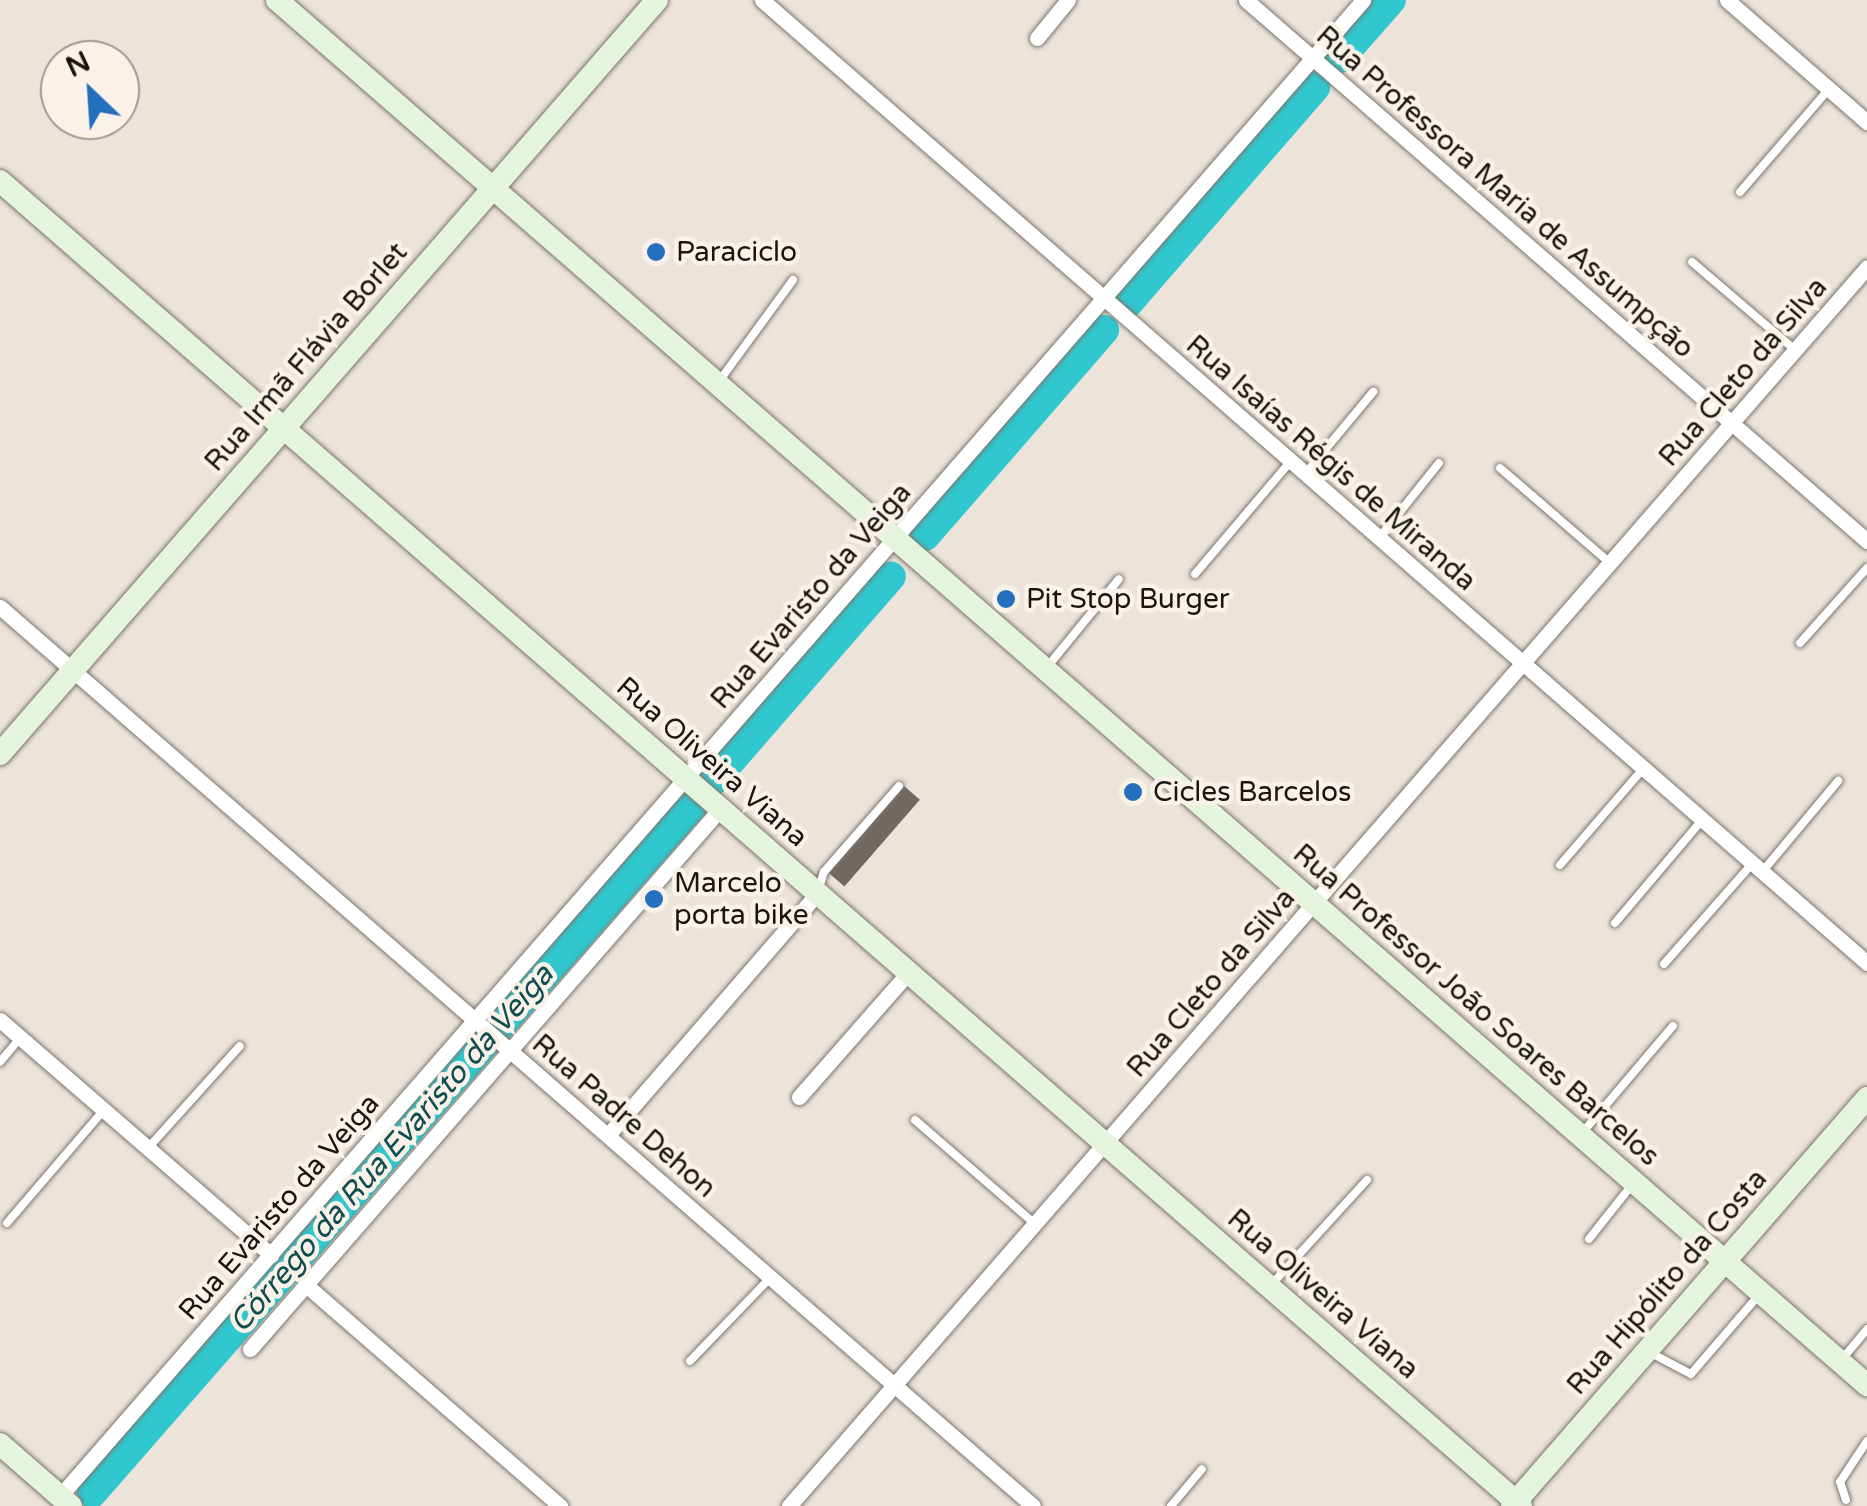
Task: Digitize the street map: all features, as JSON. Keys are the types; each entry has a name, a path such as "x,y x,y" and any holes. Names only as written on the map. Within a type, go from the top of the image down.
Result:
{"main road":[{"name":"Rua Professor João Soares Barcelos","path":"276,0 1867,1385"},
{"name":"Rua Irmã Flávia Borlet","path":"0,754 656,0"},
{"name":"Rua Oliveira Viana","path":"0,181 1516,1505"},
{"name":"Rua Hipólito da Costa","path":"1516,1505 1867,1098"},
{"path":"0,1444 66,1501"}],"street":[{"name":"Rua Isaías Régis de Miranda","path":"762,0 1867,964"},
{"path":"1037,38 1068,0"},
{"name":"Rua Professora Maria de Assumpção","path":"1246,0 1867,540"},
{"name":"Rua Evaristo da Veiga","path":"66,1501 271,1254 1363,0"},
{"path":"1727,0 1867,122"},
{"name":"Rua Cleto da Silva","path":"790,1506 1867,267"},
{"name":"Rua Padre Dehon","path":"0,607 1033,1506"},
{"path":"250,1349 720,809"},
{"path":"608,1136 817,894"},
{"path":"799,1097 908,973"},
{"path":"0,1020 271,1254"},
{"path":"306,1285 560,1506"}],"lane":[{"path":"1740,192 1829,89"},
{"path":"1692,262 1795,350"},
{"path":"717,384 793,280"},
{"path":"1306,474 1373,392"},
{"path":"1194,574 1291,461"},
{"path":"1379,538 1439,464"},
{"path":"1500,468 1610,563"},
{"path":"1800,642 1867,568"},
{"path":"1045,669 1119,578"},
{"path":"1560,865 1643,768"},
{"path":"1664,964 1838,781"},
{"path":"817,894 824,872 899,786"},
{"path":"1615,923 1702,820"},
{"path":"1580,1136 1673,1026"},
{"path":"0,1062 21,1037"},
{"path":"148,1148 240,1046"},
{"path":"8,1223 104,1110"},
{"path":"915,1120 1035,1224"},
{"path":"1269,1288 1367,1180"},
{"path":"1589,1238 1634,1183"},
{"path":"690,1361 771,1277"},
{"path":"1648,1350 1692,1374 1761,1293"},
{"path":"1840,1362 1867,1330"},
{"path":"1846,1500 1840,1482 1867,1441"},
{"path":"1171,1506 1202,1469"}],"building":[{"path":"904,786 920,800 844,887 829,873"}],"waterway":[{"name":"Córrego da Rua Evaristo da Veiga","path":"1340,58 1391,0"},
{"name":"Córrego da Rua Evaristo da Veiga","path":"1128,303 1315,87"},
{"name":"Córrego da Rua Evaristo da Veiga","path":"925,536 1104,330"},
{"name":"Córrego da Rua Evaristo da Veiga","path":"713,781 891,576"},
{"name":"Córrego da Rua Evaristo da Veiga","path":"92,1493 693,805"}],"place":[{"name":"Paraciclo","path":"656,252"},
{"name":"Pit Stop Burger","path":"1006,599"},
{"name":"Cicles Barcelos","path":"1133,792"},
{"name":"Marcelo porta bike","path":"654,899"}]}
